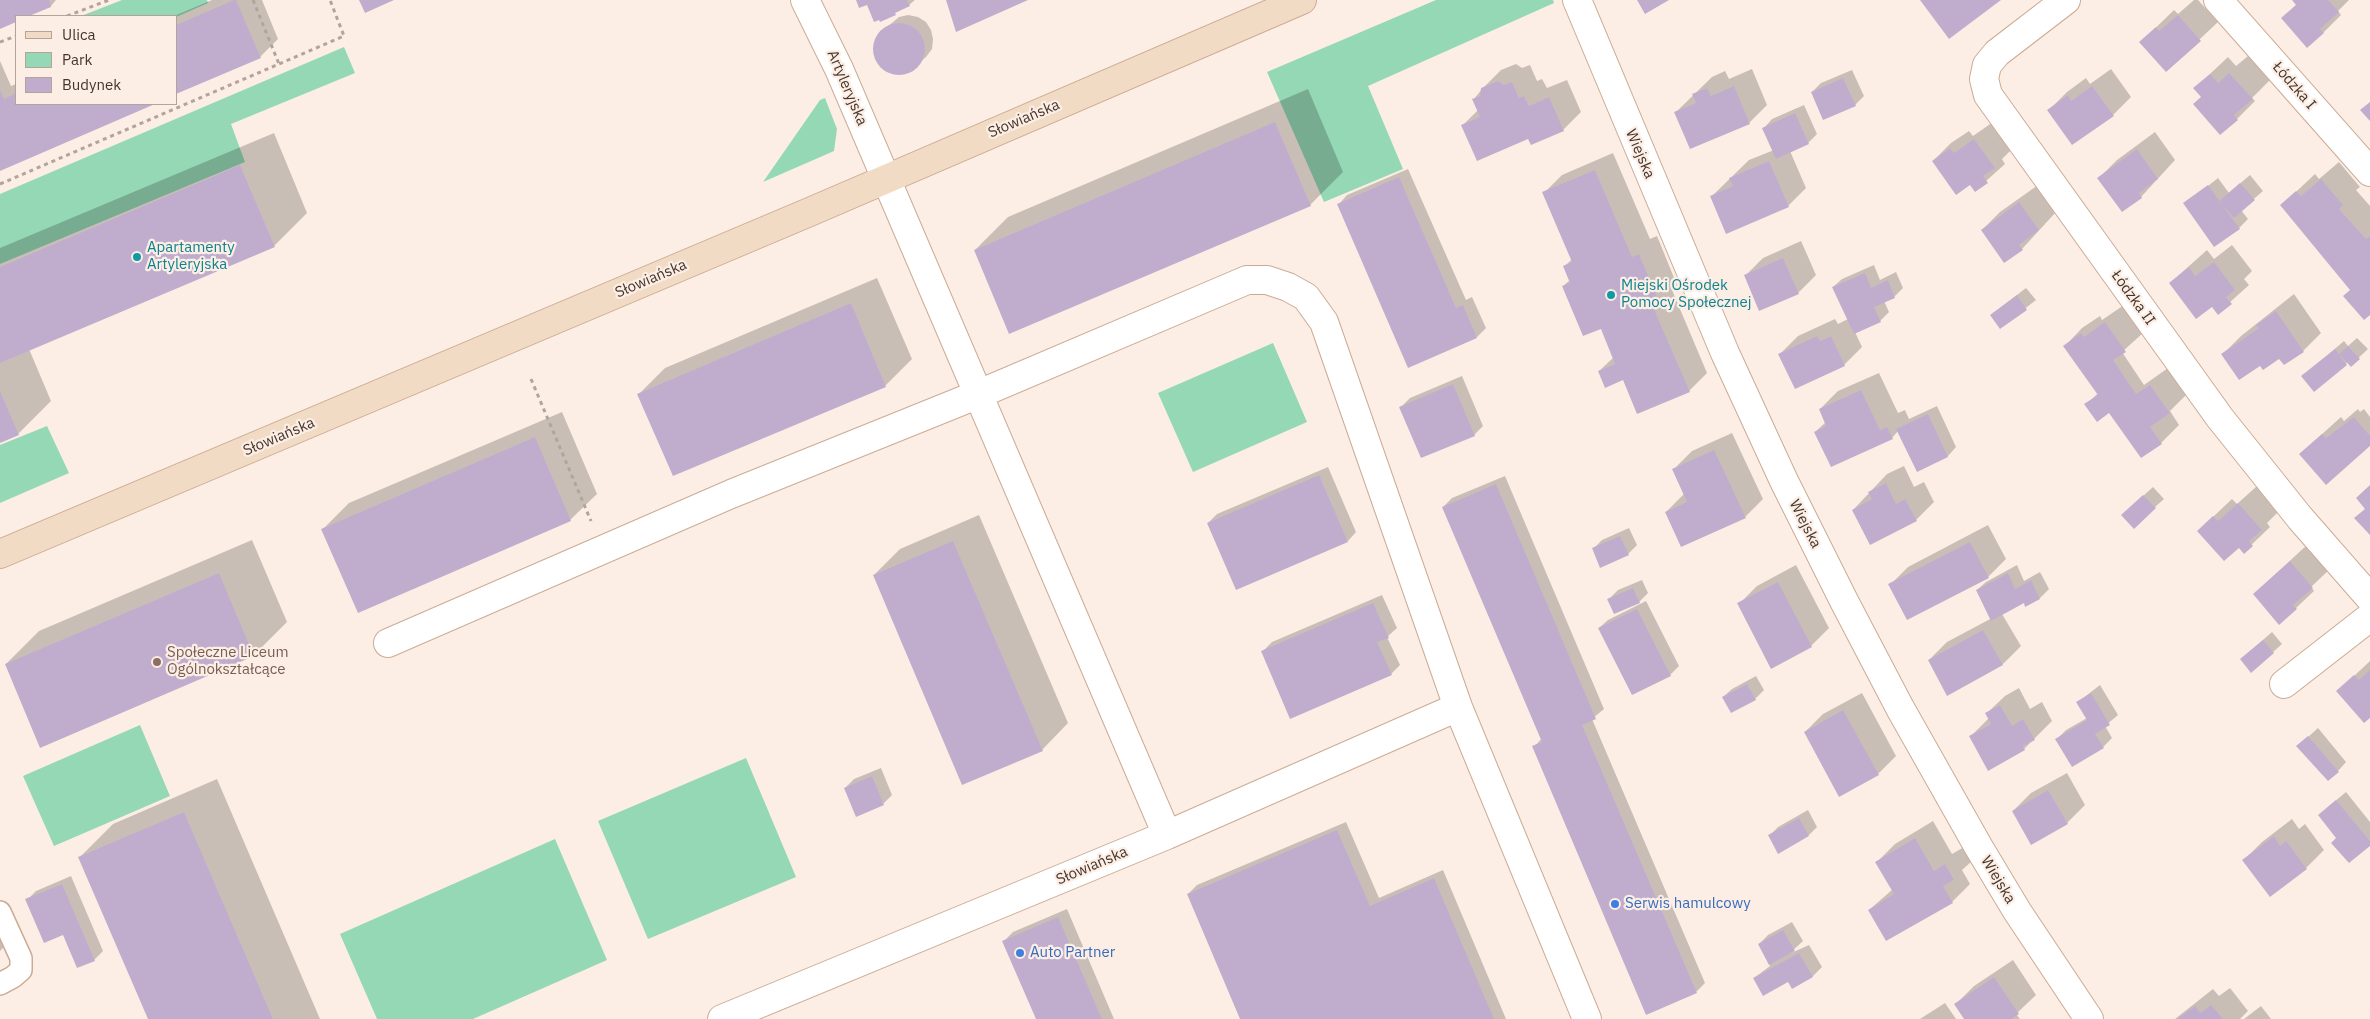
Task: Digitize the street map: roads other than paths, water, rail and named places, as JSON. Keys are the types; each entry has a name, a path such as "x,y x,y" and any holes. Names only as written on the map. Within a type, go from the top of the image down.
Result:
{"street":[{"name":"Artyleryjska","path":"805,0 839,69 1167,835"},
{"name":"Słowiańska","path":"0,554 1302,0"},
{"name":"Wiejska","path":"1577,0 1726,353 1780,473 1839,593 1904,716 1978,846 2017,911 2089,1019"},
{"name":"Łódzka II","path":"2066,0 1997,53 1988,65 1984,79 1988,95 2220,418 2300,518 2370,598"},
{"name":"Łódzka I","path":"2218,0 2370,172"},
{"path":"388,643 731,494 979,394 1248,280 1267,280 1288,287 1306,297 1324,322 1458,707 1587,1019"},
{"path":"2284,684 2370,617"},
{"name":"Słowiańska","path":"722,1019 1167,835 1458,707"}],"lane":[{"path":"0,912 21,958 21,970 14,977 0,984"}],"place":[{"name":"Apartamenty Artyleryjska","path":"137,257"},
{"name":"Miejski Ośrodek Pomocy Społecznej","path":"1611,295"},
{"name":"Społeczne Liceum Ogólnokształcące","path":"157,662"},
{"name":"Serwis hamulcowy","path":"1615,904"},
{"name":"Auto Partner","path":"1020,953"}]}
